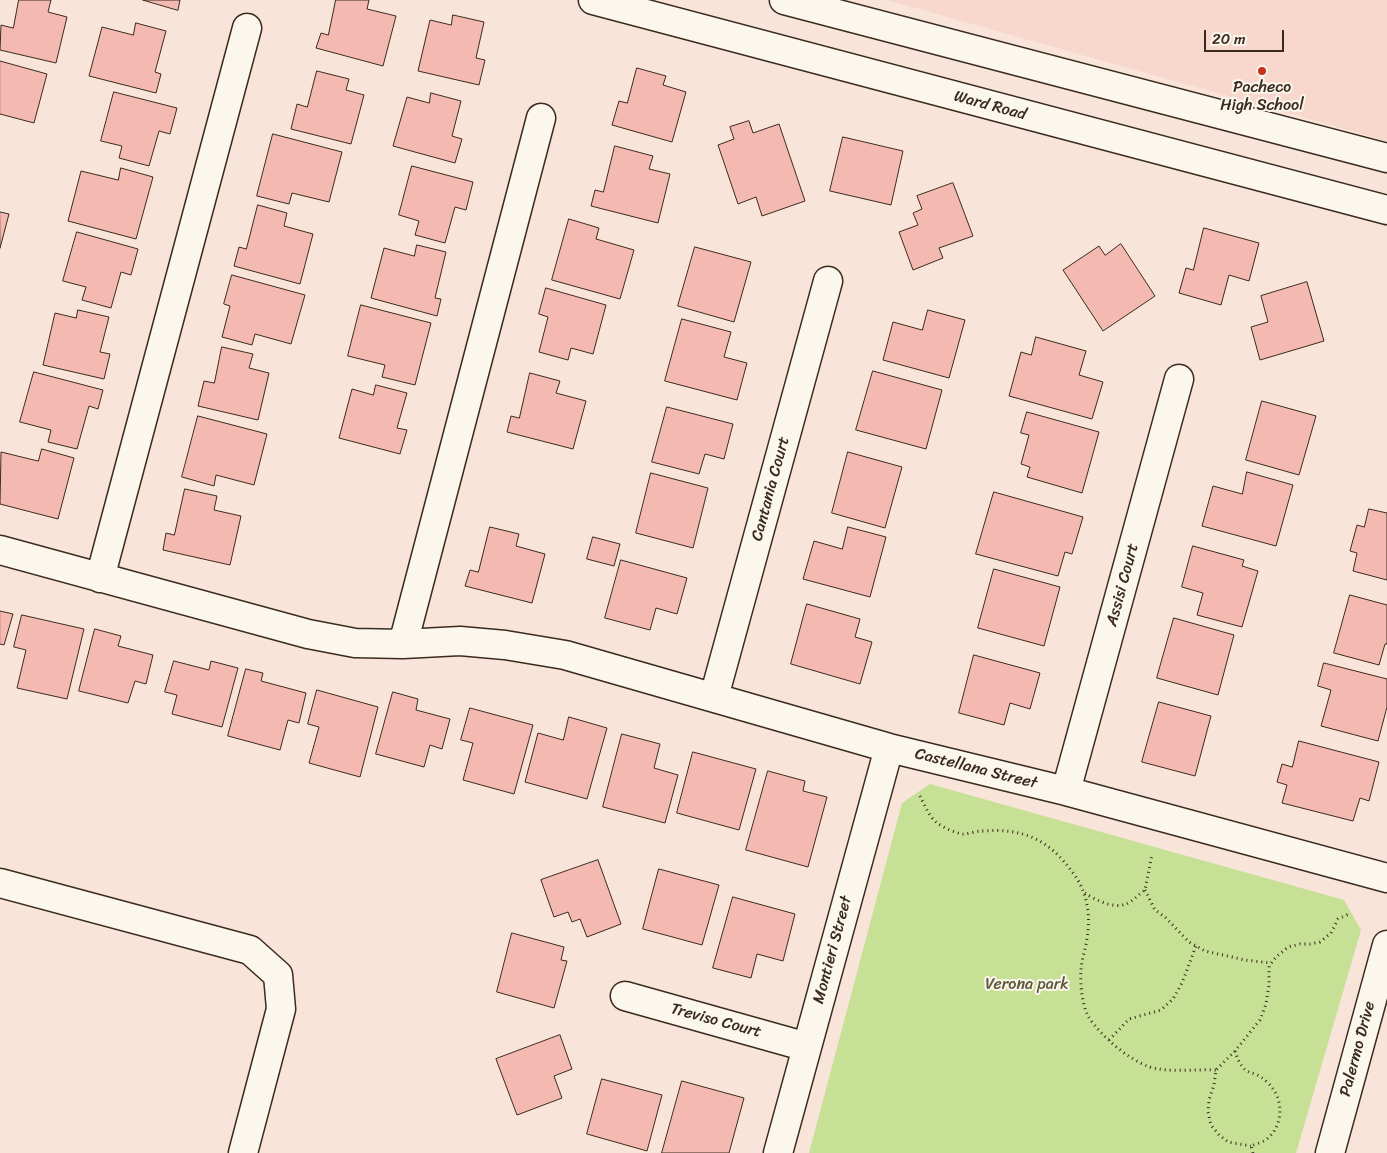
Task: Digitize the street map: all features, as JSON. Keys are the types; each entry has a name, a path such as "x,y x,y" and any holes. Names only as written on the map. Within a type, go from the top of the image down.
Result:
{"street":[{"name":"Ward Road","path":"593,0 1387,210"},
{"path":"784,0 1387,158"},
{"path":"100,578 247,28"},
{"path":"403,644 541,118"},
{"name":"Cantania Court","path":"714,697 828,281"},
{"name":"Assisi Court","path":"1066,791 1180,379"},
{"name":"Castellana Street","path":"0,550 308,634 356,642 403,644 460,641 505,645 566,656 889,748 1066,791 1387,878"},
{"name":"Montieri Street","path":"778,1153 889,748"},
{"path":"0,882 250,950 278,974 281,1009 243,1153"},
{"name":"Palermo Drive","path":"1330,1153 1387,945"},
{"name":"Treviso Court","path":"625,996 807,1046"}],"path":[{"path":"920,796 935,821 948,829 964,834 981,831 1022,833 1040,841 1059,854 1075,875 1085,893 1089,920 1080,972 1082,993 1088,1014 1098,1029 1128,1055 1158,1069 1216,1070"},
{"path":"1152,854 1145,890 1155,910 1165,917 1188,942 1205,951 1245,960 1271,962"},
{"path":"1085,893 1095,900 1117,905 1127,904 1145,890"},
{"path":"1235,1051 1239,1064 1247,1072 1259,1076 1268,1082 1280,1103 1281,1115 1276,1128 1268,1138 1251,1146 1228,1142 1211,1125 1208,1106 1216,1070 1235,1051 1260,1020 1266,1004 1269,966 1271,962 1288,947 1320,942 1331,933 1338,919 1349,914"},
{"path":"1110,1040 1129,1019 1161,1010 1174,999 1196,946"},
{"path":"1251,1146 1253,1153"}],"shaded area":[{"name":"Pacheco High School","path":"887,0 1387,0 1387,141"}],"green space":[{"name":"Verona park","path":"930,784 1344,900 1361,930 1296,1153 809,1153 902,803"}],"building":[{"path":"19,0 51,0 48,12 67,17 56,63 0,50 1,25 13,28"},
{"path":"143,0 180,0 178,10"},
{"path":"336,0 369,0 367,9 396,16 383,66 316,48 321,33 328,35"},
{"path":"453,15 484,22 476,58 485,60 479,85 418,71 430,20 451,25"},
{"path":"136,23 166,31 155,72 161,74 156,93 89,76 102,27 133,35"},
{"path":"0,61 47,74 34,123 0,114"},
{"path":"637,68 666,76 663,85 686,92 672,142 612,125 619,101 627,103"},
{"path":"317,71 349,79 346,90 364,95 351,144 291,129 297,104 307,107"},
{"path":"114,92 177,108 170,134 159,131 149,166 119,158 122,146 101,141"},
{"path":"431,93 461,101 452,136 462,139 455,163 393,146 407,97 429,103"},
{"path":"749,121 753,133 779,124 805,201 762,216 756,197 738,204 718,145 734,139 730,127"},
{"path":"273,134 342,152 329,202 292,193 289,204 257,196"},
{"path":"843,137 903,151 891,205 830,191"},
{"path":"615,146 653,156 649,169 670,174 658,223 591,206 595,190 603,192"},
{"path":"412,166 473,182 466,210 455,207 445,243 415,235 419,221 399,215"},
{"path":"121,168 153,177 136,239 68,221 81,171 118,180"},
{"path":"953,183 973,236 939,248 943,258 913,270 899,232 918,225 913,213 922,209 917,196"},
{"path":"258,205 287,213 284,226 313,234 300,284 234,266 239,247 246,249"},
{"path":"0,212 9,214 0,248"},
{"path":"569,219 599,228 596,239 634,250 620,299 552,280"},
{"path":"1204,228 1259,243 1249,281 1229,275 1221,305 1179,293 1186,268 1193,270"},
{"path":"77,232 138,249 131,275 121,272 111,308 82,300 86,287 63,281"},
{"path":"1121,244 1155,296 1103,331 1063,270 1099,246 1105,255"},
{"path":"417,245 446,252 435,298 441,299 437,316 371,298 384,248 414,256"},
{"path":"695,247 751,262 734,322 678,306"},
{"path":"232,275 305,295 291,344 255,334 252,345 222,337 230,306 224,304"},
{"path":"1307,282 1324,341 1260,360 1251,327 1268,322 1261,296"},
{"path":"546,288 606,305 593,354 571,348 568,360 539,352 548,317 539,314"},
{"path":"361,305 431,323 415,385 382,377 385,365 348,356"},
{"path":"78,310 109,317 100,352 110,354 104,379 43,365 55,313 76,318"},
{"path":"928,310 965,320 949,378 883,360 893,322 922,330"},
{"path":"682,319 731,332 724,357 747,363 737,400 665,381"},
{"path":"1036,337 1086,351 1079,375 1103,382 1092,419 1009,396 1021,352 1031,355"},
{"path":"222,347 253,354 249,368 269,373 258,420 198,406 204,381 214,383"},
{"path":"873,371 942,390 926,449 856,430"},
{"path":"34,372 103,390 98,409 89,406 77,449 48,442 51,430 20,422"},
{"path":"530,373 560,381 556,393 586,401 573,449 507,432 511,416 519,418"},
{"path":"376,385 407,393 397,428 407,430 400,454 339,438 352,389 373,395"},
{"path":"1262,401 1316,416 1299,475 1246,460"},
{"path":"667,407 733,424 724,459 705,454 699,474 652,462"},
{"path":"1027,412 1099,432 1082,493 1027,477 1030,467 1021,464 1029,435 1021,433"},
{"path":"198,416 267,434 254,485 216,475 214,486 182,477"},
{"path":"42,449 74,458 58,519 0,504 1,452 38,461"},
{"path":"848,452 902,467 885,528 832,513"},
{"path":"1247,472 1293,485 1276,546 1202,526 1213,486 1242,494"},
{"path":"651,473 708,488 693,548 636,533"},
{"path":"185,489 217,496 214,510 241,516 230,565 163,550 166,533 174,535"},
{"path":"994,492 1083,517 1072,554 1065,552 1058,576 976,554"},
{"path":"1369,509 1387,513 1387,580 1353,571 1357,553 1350,551 1357,525 1364,527"},
{"path":"490,527 519,534 516,546 545,554 532,603 465,586 470,570 478,572"},
{"path":"848,527 886,537 870,597 803,579 814,541 842,549"},
{"path":"593,537 620,544 614,566 587,559"},
{"path":"1193,546 1244,560 1242,566 1258,571 1242,627 1197,615 1203,593 1182,587"},
{"path":"621,560 687,578 677,614 656,608 650,630 605,618"},
{"path":"994,569 1060,587 1044,646 978,628"},
{"path":"1350,595 1387,605 1387,644 1385,644 1379,665 1334,653"},
{"path":"807,604 860,619 855,637 872,642 860,684 791,664"},
{"path":"0,611 13,614 4,645 0,644"},
{"path":"22,615 84,629 67,699 17,688 26,650 14,647"},
{"path":"1174,618 1234,635 1218,695 1157,678"},
{"path":"95,629 121,636 118,646 153,655 146,684 135,681 128,703 79,691"},
{"path":"974,655 1040,673 1030,709 1010,703 1004,725 959,713"},
{"path":"174,661 209,670 211,661 238,668 222,727 172,714 177,695 165,692"},
{"path":"1324,663 1387,679 1387,707 1378,741 1321,726 1331,690 1318,686"},
{"path":"246,669 263,673 261,681 306,693 299,723 288,720 280,750 228,736"},
{"path":"317,690 378,707 360,777 309,763 319,727 308,724"},
{"path":"393,692 418,699 416,710 450,719 442,749 430,745 424,767 376,754"},
{"path":"1159,702 1211,716 1195,776 1142,762"},
{"path":"470,708 533,725 514,794 463,780 473,743 461,740"},
{"path":"569,717 607,728 587,799 525,782 538,733 563,740"},
{"path":"622,734 660,744 654,768 678,775 665,823 603,807"},
{"path":"1299,741 1379,762 1369,801 1360,798 1353,821 1282,803 1287,785 1277,782 1282,764 1292,767"},
{"path":"693,752 756,769 739,830 677,813"},
{"path":"768,771 805,781 803,791 827,797 808,867 746,850"},
{"path":"598,860 621,924 587,937 580,919 572,922 568,912 554,917 541,880"},
{"path":"659,869 719,885 702,945 643,929"},
{"path":"733,897 795,914 783,961 757,954 751,978 713,968"},
{"path":"512,933 564,947 561,960 567,961 554,1008 497,992"},
{"path":"560,1035 572,1069 554,1076 562,1098 517,1115 496,1059"},
{"path":"602,1079 662,1095 647,1151 587,1134"},
{"path":"682,1081 744,1098 729,1153 662,1153"}],"place":[{"name":"Pacheco High School","path":"1262,71"}]}
